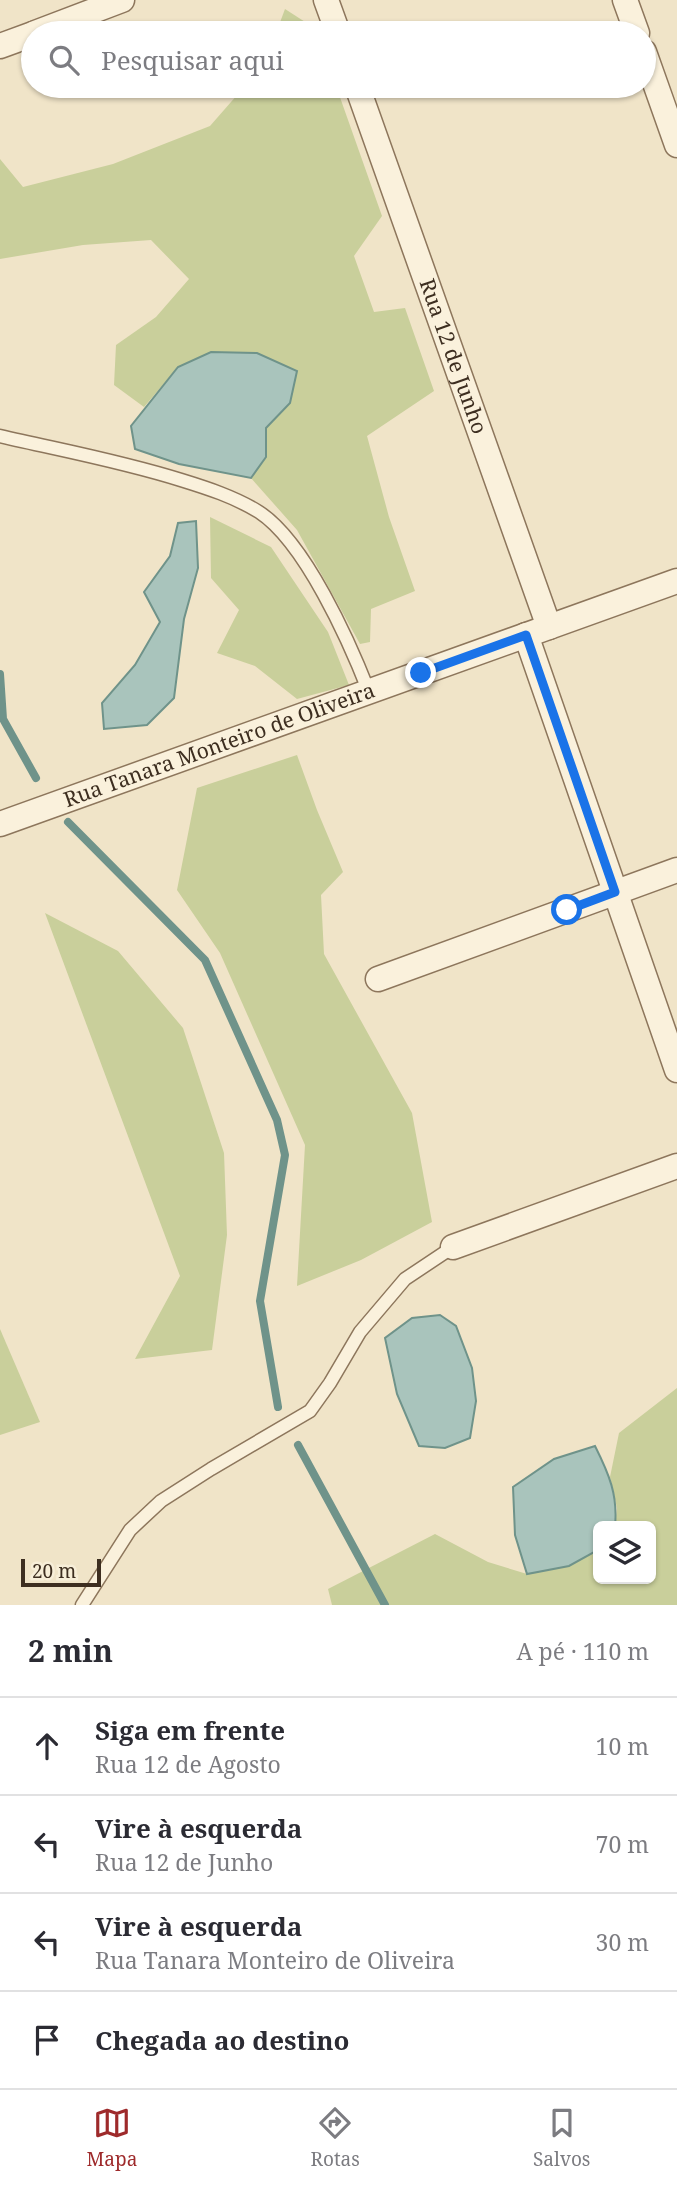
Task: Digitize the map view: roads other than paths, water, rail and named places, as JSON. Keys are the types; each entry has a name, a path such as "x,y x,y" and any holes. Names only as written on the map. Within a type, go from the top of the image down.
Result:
{"street":[{"path":"68,21 122,0"},
{"path":"326,0 334,21"},
{"path":"625,0 633,21"},
{"path":"0,47 21,39"},
{"path":"656,86 677,145"},
{"name":"Rua 12 de Junho","path":"361,98 549,627"},
{"name":"Rua Tanara Monteiro de Oliveira","path":"0,824 677,581"},
{"path":"526,635 677,1070"},
{"path":"378,979 677,870"},
{"path":"453,1247 677,1166"}],"lane":[{"path":"0,436 149,470 215,490 260,513 287,539 319,587 354,653 369,692"},
{"path":"82,1605 130,1530 161,1501 310,1411 360,1332 405,1279 453,1247"}],"water":[{"path":"211,352 257,353 297,371 290,403 266,428 266,457 251,478 179,464 135,449 131,426 178,367"},
{"path":"196,521 198,568 184,619 174,698 147,725 104,729 102,703 135,665 160,622 144,592 170,556 178,523"},
{"path":"440,1315 456,1326 472,1368 476,1401 470,1438 445,1448 419,1446 397,1394 385,1338 412,1318"},
{"path":"595,1446 611,1485 615,1521 593,1521 593,1553 569,1566 527,1574 515,1535 513,1487 554,1459"}],"waterway":[{"path":"0,674 3,719 36,778"},
{"path":"68,822 205,960 277,1120 285,1155 260,1301 278,1407"},
{"path":"298,1445 385,1605"}]}
